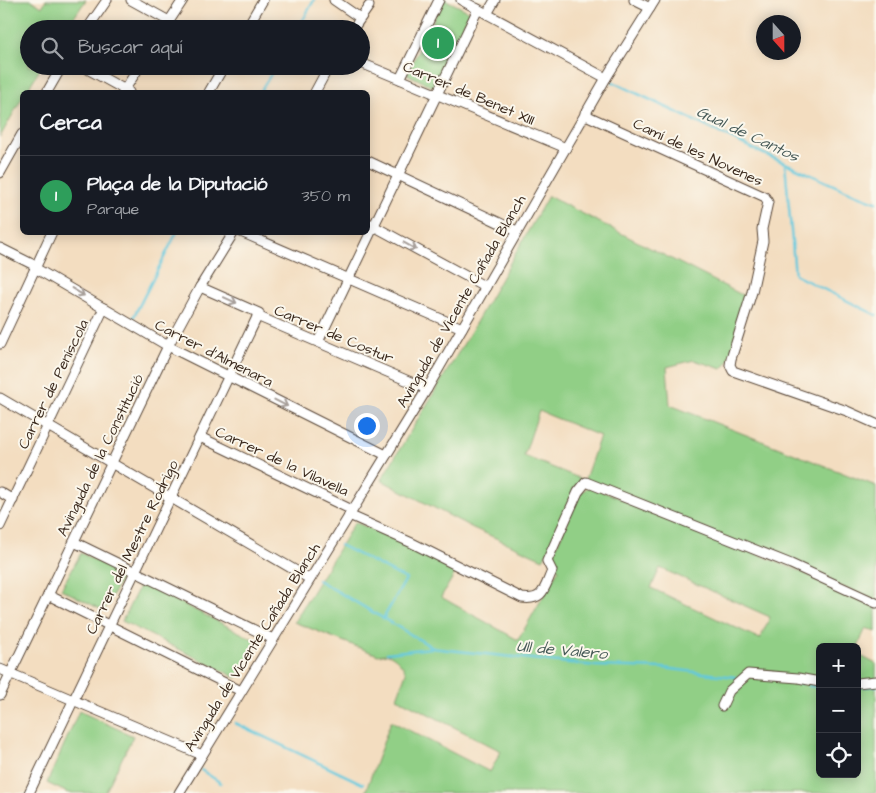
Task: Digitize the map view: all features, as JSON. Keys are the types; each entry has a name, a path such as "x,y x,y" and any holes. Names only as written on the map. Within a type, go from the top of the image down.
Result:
{"street":[{"path":"93,20 107,0"},
{"path":"131,0 159,20"},
{"path":"169,20 183,0"},
{"path":"251,20 263,0"},
{"path":"334,0 360,18 369,6"},
{"path":"400,79 439,0"},
{"path":"461,0 606,78"},
{"path":"487,14 495,0"},
{"path":"634,0 652,4"},
{"name":"Avinguda de Vicente Cañada Blanch","path":"179,793 386,455 566,148 588,115 606,78 652,4"},
{"path":"478,9 398,175 370,225 486,287"},
{"name":"Carrer de Benet XIII","path":"370,67 566,148"},
{"path":"48,90 57,75"},
{"path":"97,75 122,90"},
{"path":"126,90 135,75"},
{"path":"210,90 219,75"},
{"path":"316,90 324,75"},
{"name":"Camí de les Novenes","path":"588,115 766,197 768,202 762,229 763,241 752,292 731,359 731,368 734,371 847,411 876,424"},
{"path":"0,174 20,138"},
{"path":"370,161 517,231"},
{"path":"0,344 4,325 36,267 51,235"},
{"name":"Avinguda de la Constitució","path":"0,695 168,346 200,287 232,235"},
{"path":"248,235 462,328"},
{"path":"318,342 348,279 366,235"},
{"name":"Carrer d'Almenara","path":"0,248 36,267 168,346 386,455"},
{"name":"Carrer de Costur","path":"200,287 318,342 426,388"},
{"name":"Carrer de Peníscola","path":"0,526 104,308"},
{"name":"Carrer del Mestre Rodrigo","path":"29,793 258,315"},
{"path":"0,398 310,579"},
{"name":"Carrer de la Vilavella","path":"200,437 522,598 533,599 539,596 552,571 547,561 578,492 586,482 791,564 876,604"},
{"path":"0,492 13,500"},
{"path":"74,542 273,639"},
{"path":"48,595 241,691"},
{"path":"0,669 202,755"},
{"path":"722,706 729,691 748,674 816,681"},
{"path":"861,683 876,681"}],"green space":[{"path":"0,0 31,0 42,7 46,0 86,0 72,20 20,20 20,75 36,75 27,90 20,90 20,102 0,137"},
{"path":"443,0 470,12 433,87 407,74"},
{"path":"548,196 748,298 728,362 722,369 694,360 667,367 670,405 876,486 876,601 585,479 600,436 539,411 524,456 584,480 575,487 554,542 543,559 473,528 381,480 466,340"},
{"path":"589,486 797,570 876,605 876,632 866,628 859,643 816,643 816,681 749,673 730,693 752,676 816,684 816,778 861,778 861,685 876,683 876,793 365,793 391,721 490,772 501,751 397,698 406,673 393,656 387,654 378,655 294,622 355,522 457,570 441,597 518,640 559,569 553,566 552,556 580,494","holes":["660,568 770,617 760,639 651,588"]},
{"path":"81,553 123,575 104,611 61,589"},
{"path":"141,583 259,642 237,678 122,621"},
{"path":"861,656 876,664 876,679 861,681"},
{"path":"79,711 133,736 105,793 68,793 47,783"}],"waterway":[{"path":"303,20 314,0"},
{"path":"261,90 270,75"},
{"name":"Gual de Cantos","path":"613,82 764,154 876,202"},
{"path":"785,163 795,275 876,315"},
{"path":"131,322 175,235"},
{"path":"340,545 406,579 383,619"},
{"path":"318,580 432,647"},
{"name":"Ull de Valero","path":"387,653 431,648 596,666 663,668 735,677"},
{"name":"Ull de Valero","path":"792,682 801,684"},
{"name":"Ull de Valero","path":"809,686 816,687"},
{"name":"Ull de Valero","path":"861,687 876,686"},
{"path":"235,723 363,784"},
{"path":"201,770 221,783"}],"place":[{"name":"Plaça de la Diputació","path":"438,43"}]}
